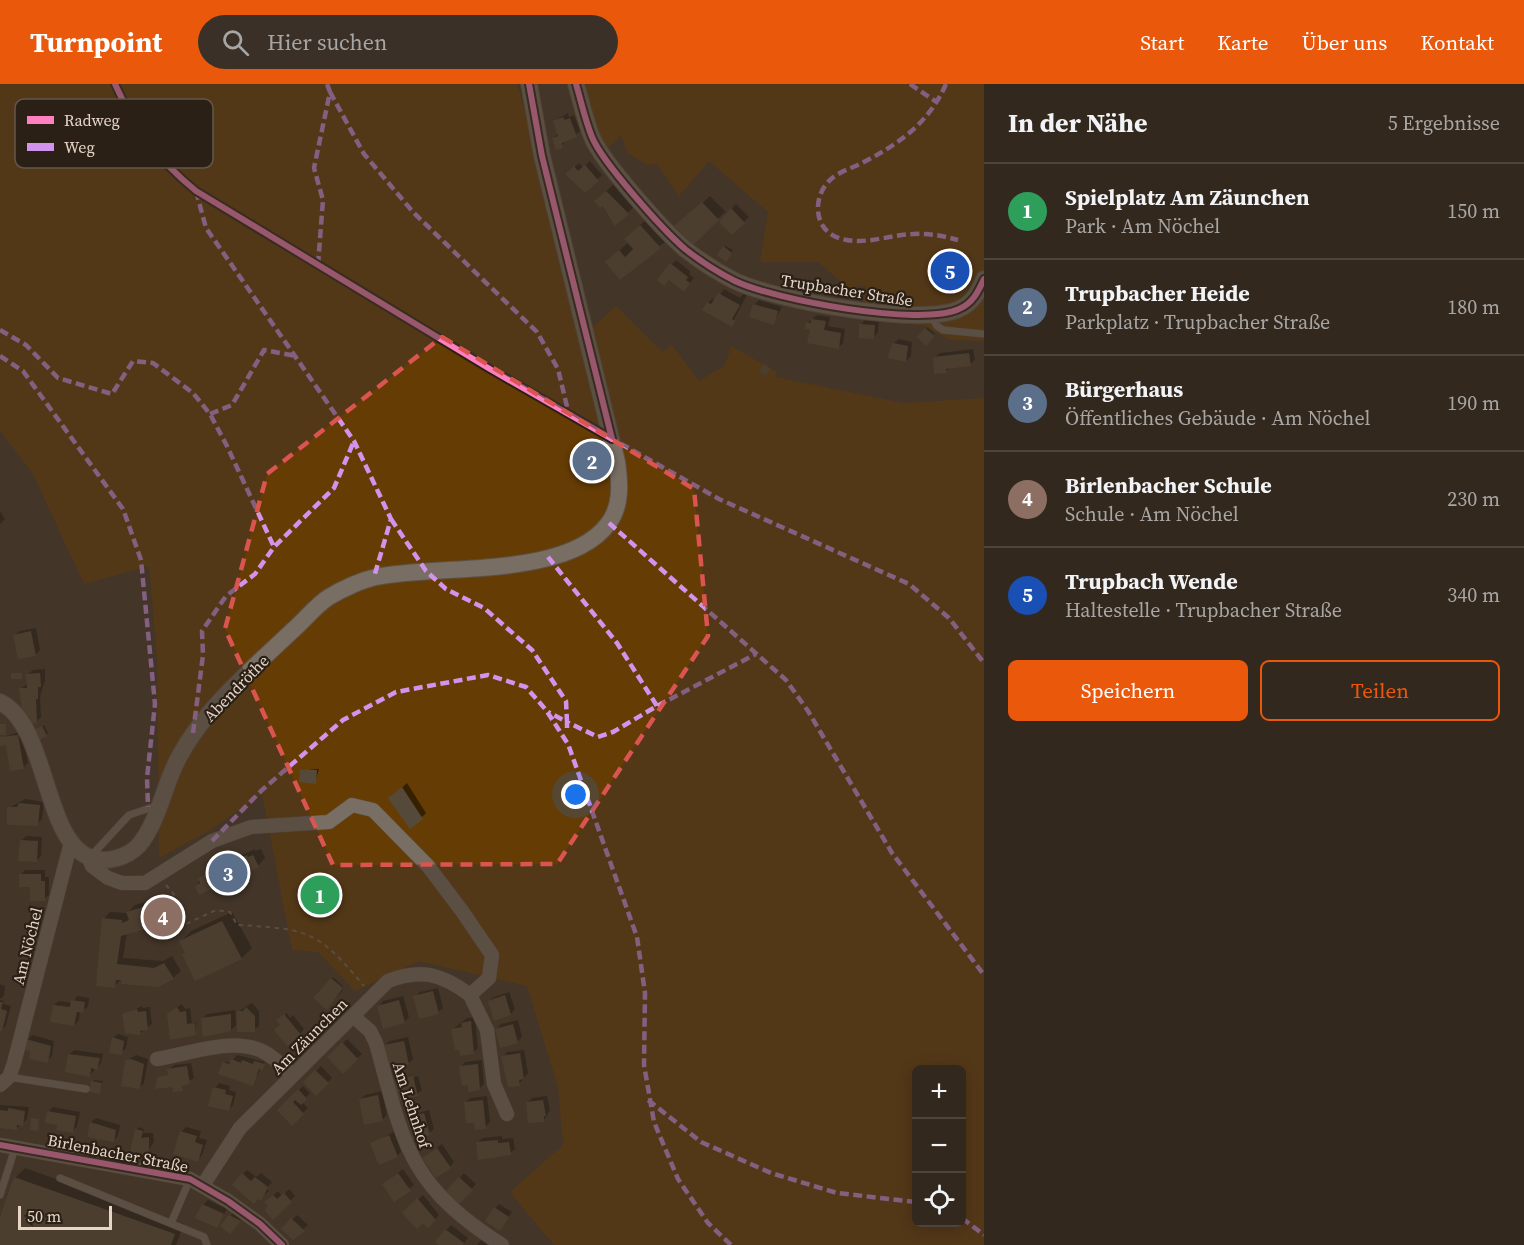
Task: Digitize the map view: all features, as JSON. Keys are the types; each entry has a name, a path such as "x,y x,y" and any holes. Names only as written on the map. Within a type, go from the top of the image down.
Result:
{"street":[{"name":"Abendröthe","path":"89,858 106,860 130,853 146,834 178,758 193,733 251,671 329,597 374,577 502,565 568,552 598,535 609,523 619,495 617,462 542,156 529,84"},
{"name":"Trupbacher Straße","path":"576,84 592,138 652,215 685,249 735,281 795,299 931,316 959,309 972,302 984,279"},
{"path":"0,702 16,716 29,738 70,846 89,858 92,866 108,878 122,883 145,883 212,841 251,827 329,822 352,805 373,810 428,866 492,956 493,965 489,978 470,995 487,1030 494,1084 507,1114"},
{"name":"Am Nöchel","path":"5,1081 70,846"},
{"name":"Am Zäunchen","path":"196,1182 240,1128 353,1016 371,995 388,981 402,975 418,974 449,980 470,995"},
{"name":"Am Lehnhof","path":"353,1016 370,1031 376,1043 403,1140 423,1175 435,1193 453,1211 502,1245"},
{"path":"157,1059 246,1046 264,1052 293,1075"},
{"name":"Birlenbacher Straße","path":"0,1145 196,1182 260,1224 282,1245"}],"lane":[{"path":"931,316 943,330 984,334"},
{"path":"89,858 129,815 159,805"},
{"path":"5,1081 86,1089"},
{"path":"0,1195 15,1148"},
{"path":"60,1178 204,1237 207,1245"},
{"path":"171,1223 196,1182"}],"path":[{"path":"156,876 169,887 176,897 186,924 216,910 230,912 237,925 291,927 325,943 371,995"}],"highlighted area":[{"path":"442,337 694,489 708,636 557,864 333,865 225,629 267,474"}],"shaded area":[{"path":"0,84 517,84 590,330 616,306 662,352 672,345 699,381 725,365 731,346 777,372 776,377 903,403 984,398 984,1245 554,1245 510,1192 563,1145 558,1087 527,986 419,961 355,991 318,952 292,950 262,794 210,830 159,858 157,658 149,566 84,584 32,472 0,431"},
{"path":"584,84 984,84 984,341 950,340 926,326 861,318 866,285 848,288 818,262 760,262 768,212 709,161 679,196 657,164 647,165 627,152 621,135 596,160 585,143 574,114"}],"building":[{"path":"563,117 565,120 570,118 577,137 562,143 563,148 556,150 552,138 558,136 553,121"},
{"path":"585,165 599,181 585,193 565,174 574,166 578,171"},
{"path":"606,191 629,214 615,226 603,206 600,208 594,201"},
{"path":"702,202 719,220 693,245 674,226"},
{"path":"731,208 745,223 732,235 719,222"},
{"path":"640,225 661,248 620,280 605,262 619,250 625,257 633,249 624,239"},
{"path":"723,246 732,253 726,262 717,255"},
{"path":"670,263 688,277 686,280 690,283 684,292 669,280 664,286 657,280"},
{"path":"718,293 740,305 732,319 735,321 732,327 702,310 707,302 711,304"},
{"path":"753,304 778,311 774,325 749,317"},
{"path":"811,319 826,321 824,330 841,333 839,349 807,343 810,329 805,329 806,322 811,323"},
{"path":"859,324 875,325 874,339 859,338"},
{"path":"925,328 935,336 926,346 917,337"},
{"path":"893,343 908,346 906,362 887,358"},
{"path":"969,353 971,366 946,369 947,373 934,374 933,357"},
{"path":"764,364 770,368 766,376 759,372"},
{"path":"31,631 36,656 18,659 13,635"},
{"path":"11,673 22,673 22,679 11,679"},
{"path":"40,673 41,687 38,687 38,699 36,699 37,723 30,724 30,717 23,718 19,688 27,688 26,674"},
{"path":"0,724 6,724 6,735 0,735"},
{"path":"42,726 47,736 37,741 32,731"},
{"path":"18,735 24,769 10,771 6,745 0,746 0,737"},
{"path":"300,770 317,770 316,784 299,782"},
{"path":"402,787 423,819 410,829 388,798"},
{"path":"19,803 40,805 38,826 7,825 7,807 17,807"},
{"path":"20,840 38,841 37,862 18,861"},
{"path":"247,855 248,857 253,855 259,867 199,895 195,886 200,883 198,878"},
{"path":"19,874 41,874 41,881 45,881 45,901 30,901 30,887 19,887"},
{"path":"157,903 164,924 121,936 117,964 154,968 164,963 174,979 158,987 121,984 122,980 116,980 115,988 96,986 102,918 122,920 122,923 129,920 126,912"},
{"path":"222,921 242,959 195,981 182,954 185,953 179,941"},
{"path":"331,978 343,988 327,1010 313,998"},
{"path":"433,991 439,1014 419,1019 413,996"},
{"path":"505,995 511,1015 494,1021 488,1001"},
{"path":"71,1000 85,1002 83,1013 77,1012 74,1026 50,1022 53,1005 70,1007"},
{"path":"399,1000 405,1023 383,1029 377,1006"},
{"path":"0,1002 3,1002 1,1009 7,1011 2,1031 0,1031"},
{"path":"177,1007 180,1012 186,1011 187,1024 195,1023 196,1035 170,1040 167,1014"},
{"path":"246,1007 255,1016 255,1032 237,1032 237,1011 243,1011"},
{"path":"137,1009 138,1012 146,1011 148,1030 140,1031 141,1035 125,1033 122,1014"},
{"path":"231,1014 231,1031 203,1037 201,1018"},
{"path":"284,1014 301,1035 287,1046 274,1030 280,1025 276,1020"},
{"path":"471,1021 474,1054 460,1056 459,1050 455,1050 451,1029 462,1027 461,1023"},
{"path":"513,1024 518,1043 500,1048 495,1029"},
{"path":"112,1037 124,1041 122,1055 109,1053"},
{"path":"26,1039 51,1046 48,1063 29,1059 30,1051 24,1050"},
{"path":"404,1041 409,1065 389,1069 384,1045"},
{"path":"342,1042 358,1059 343,1074 327,1057"},
{"path":"520,1053 524,1079 519,1080 520,1086 508,1087 501,1056"},
{"path":"68,1054 100,1058 97,1070 91,1068 90,1077 65,1072"},
{"path":"131,1059 144,1064 140,1089 121,1086 125,1060"},
{"path":"231,1059 241,1063 242,1060 253,1064 254,1061 265,1064 262,1071 259,1069 253,1086 218,1074 223,1062 229,1064"},
{"path":"478,1064 480,1090 468,1092 468,1085 462,1086 459,1066"},
{"path":"187,1066 190,1084 182,1086 183,1091 173,1092 172,1087 155,1089 157,1077 168,1075 167,1069"},
{"path":"315,1070 329,1083 316,1096 303,1082"},
{"path":"413,1076 418,1096 399,1101 394,1081"},
{"path":"91,1081 102,1083 100,1094 89,1092"},
{"path":"213,1087 226,1090 225,1094 233,1096 229,1111 208,1106"},
{"path":"298,1089 307,1099 301,1105 295,1100 293,1102 304,1114 292,1126 277,1110"},
{"path":"378,1095 383,1121 364,1125 359,1099"},
{"path":"483,1100 486,1129 475,1130 474,1123 466,1123 464,1102"},
{"path":"543,1100 546,1116 544,1116 544,1122 528,1123 526,1102"},
{"path":"8,1108 25,1111 23,1126 17,1125 17,1130 0,1128 0,1110 8,1111"},
{"path":"47,1111 76,1116 73,1133 56,1130 57,1125 45,1123"},
{"path":"424,1113 430,1135 413,1140 407,1118"},
{"path":"31,1118 39,1119 38,1131 30,1130"},
{"path":"90,1122 116,1130 114,1142 87,1137"},
{"path":"135,1129 143,1131 141,1138 149,1137 149,1156 130,1152"},
{"path":"180,1131 197,1136 195,1142 203,1145 198,1162 173,1154"},
{"path":"389,1135 398,1157 379,1165 370,1143"},
{"path":"498,1140 498,1143 509,1142 511,1155 478,1160 476,1142"},
{"path":"437,1148 451,1168 436,1178 422,1158"},
{"path":"242,1173 251,1181 255,1177 268,1187 261,1201 258,1199 254,1204 232,1185"},
{"path":"398,1173 411,1191 394,1202 382,1184"},
{"path":"14,1177 175,1234 171,1245 0,1245 0,1217"},
{"path":"459,1177 473,1190 459,1204 445,1192"},
{"path":"284,1193 292,1202 273,1220 264,1210 268,1206 264,1202 273,1195 277,1199"},
{"path":"417,1198 436,1220 428,1228 423,1223 417,1229 402,1213"},
{"path":"202,1204 224,1214 217,1228 195,1218"},
{"path":"494,1207 509,1217 500,1231 485,1221"},
{"path":"229,1215 241,1221 230,1234 220,1226"},
{"path":"291,1218 305,1231 293,1240 281,1229"},
{"path":"445,1229 464,1243 463,1245 439,1245 435,1242"}],"marked path":[{"path":"318,265 323,200 314,168 330,92 327,84"},
{"path":"910,84 938,103"},
{"path":"946,84 931,110 912,131 888,148 833,177 824,187 818,202 818,211 823,226 828,232 845,240 865,241 919,234 958,240"},
{"path":"330,92 364,154 413,212 537,332 558,369 569,415"},
{"path":"196,191 206,228 354,441 391,519 374,577"},
{"path":"0,330 26,345 58,378 112,394 133,361 153,363 193,393 210,414 227,446 274,547"},
{"path":"210,414 232,405 264,350 296,356"},
{"path":"0,356 23,371 123,509 141,560 155,704 147,778 148,807"},
{"path":"609,437 719,499 909,584 949,618 984,663"},
{"path":"193,733 203,655 202,631 226,596 255,574 274,547 334,488 354,441"},
{"path":"391,519 426,571 446,589 484,608 532,650 566,701 567,722 548,712"},
{"path":"609,523 786,680 808,711 892,853 984,975"},
{"path":"548,557 617,643 657,706"},
{"path":"567,728 567,722 598,737 613,732 756,654"},
{"path":"212,841 262,790 343,720 396,692 488,675 526,687 546,710 568,744 637,937 645,993 644,1065 654,1122 678,1179 708,1223 731,1245"},
{"path":"648,1100 701,1142 771,1173 837,1193 912,1202"},
{"path":"966,1221 984,1235"}],"cycle path":[{"path":"115,84 123,99"},
{"path":"529,84 542,156 612,439"},
{"path":"576,84 592,137 620,178 685,249 735,281 781,296 813,303 847,309 913,315 940,314 964,307 977,293 984,279"},
{"path":"170,168 196,191 490,369 612,439"},
{"path":"0,1145 190,1179 228,1201 260,1224 282,1245"}],"place":[{"name":"Trupbach Wende","path":"950,271"},
{"name":"Trupbacher Heide","path":"592,461"},
{"name":"Bürgerhaus","path":"228,873"},
{"name":"Spielplatz Am Zäunchen","path":"320,895"},
{"name":"Birlenbacher Schule","path":"163,917"}]}
